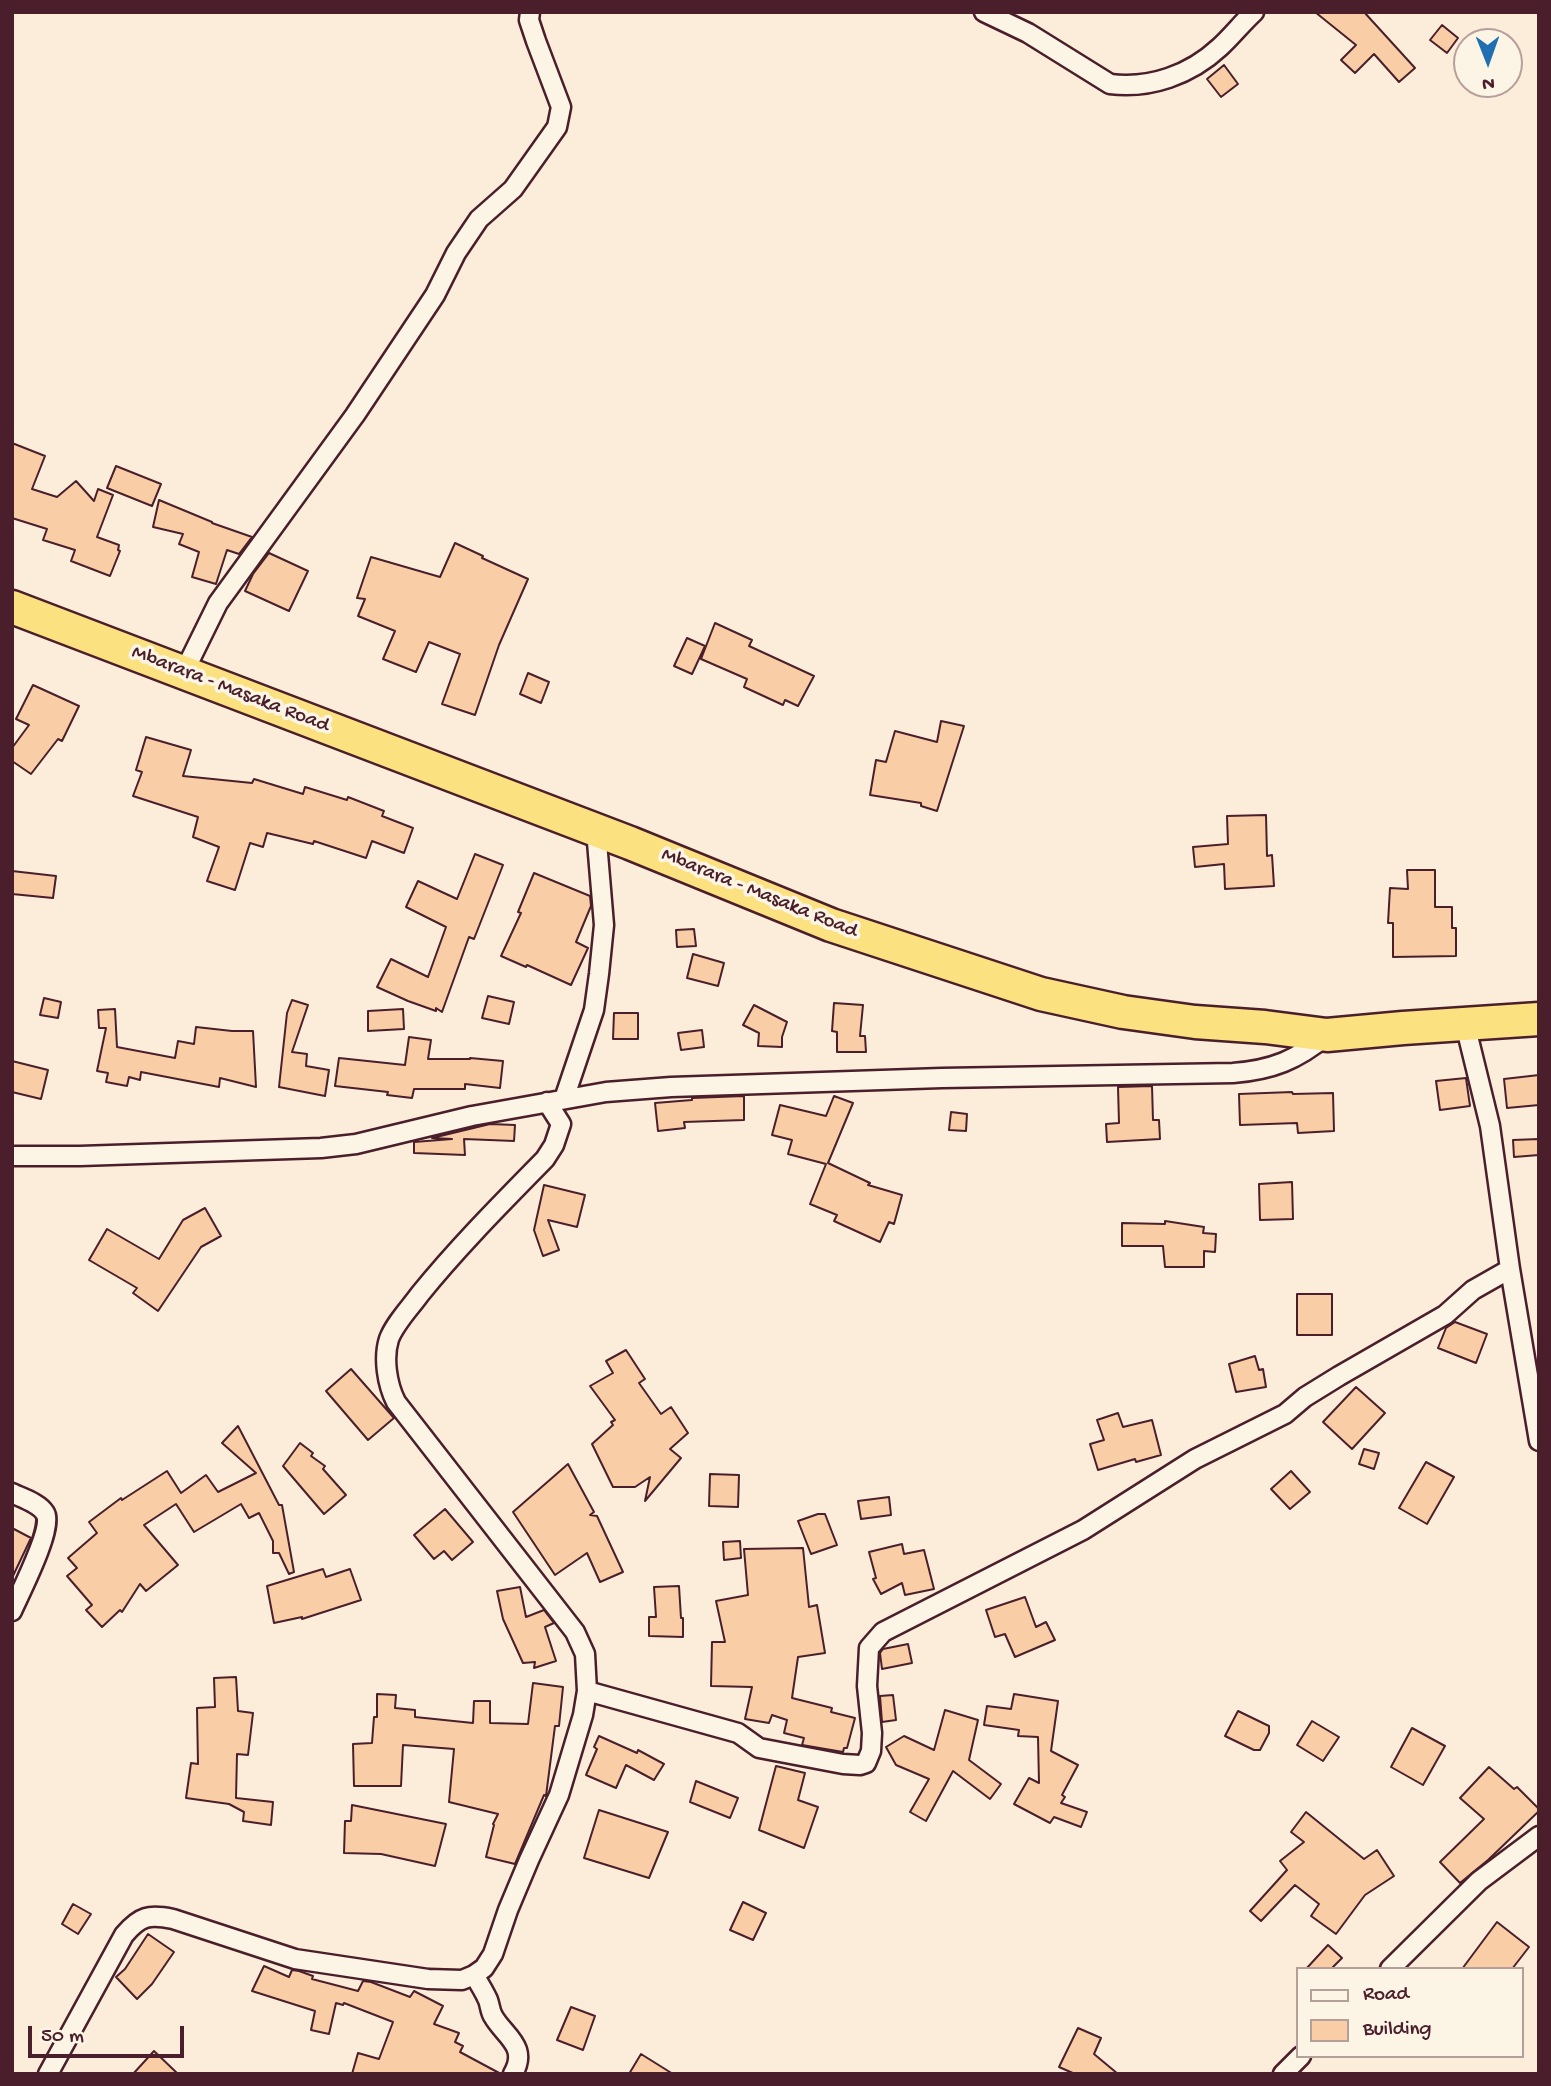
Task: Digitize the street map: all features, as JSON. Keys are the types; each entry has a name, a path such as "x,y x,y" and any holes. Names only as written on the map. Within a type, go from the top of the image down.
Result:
{"highway":[{"name":"Mbarara - Masaka Road","path":"12,607 596,830 831,925 1041,994 1123,1012 1327,1035 1539,1019"}],"street":[{"path":"184,672 218,603 355,415 435,295 456,253 479,219 513,189 557,127 561,107 529,20 530,12"},
{"path":"984,12 1028,33 1110,84 1122,85 1158,82 1204,61 1254,12"},
{"path":"48,2074 124,1935 135,1922 144,1918 159,1916 173,1919 295,1959 428,1979 462,1980 484,1968 493,1954 508,1910 559,1795 583,1715 587,1691 585,1654 575,1632 396,1402 388,1378 387,1351 393,1331 446,1262 545,1159 554,1145 561,1124 556,1100 594,1010 599,974 604,925 596,830"},
{"path":"1465,1024 1490,1126 1510,1269 1539,1441"},
{"path":"12,1156 321,1148 356,1144 472,1116 606,1092 698,1086 942,1078 1251,1072 1285,1063 1310,1049 1327,1035"},
{"path":"587,1691 738,1733 759,1748 843,1764 866,1763 871,1751 872,1733 867,1686 869,1648 883,1632 1083,1530 1195,1460 1285,1413 1339,1376 1445,1315 1473,1290 1510,1269"},
{"path":"12,1493 42,1508 48,1516 46,1532 12,1611"},
{"path":"1392,1967 1479,1881 1539,1836"},
{"path":"474,1975 488,2000 491,2013 511,2037 517,2049 513,2074"},
{"path":"1283,2074 1299,2058"}],"building":[{"path":"1315,12 1364,12 1415,68 1399,82 1374,54 1355,73 1341,60 1356,45"},
{"path":"1442,25 1453,34 1453,45 1447,53 1430,40"},
{"path":"1224,65 1238,84 1221,97 1207,79"},
{"path":"12,443 45,456 32,489 57,497 76,481 94,501 98,489 113,495 97,537 119,545 120,551 110,576 71,561 75,550 43,540 47,529 12,518"},
{"path":"116,466 161,484 152,506 107,488"},
{"path":"159,500 252,537 239,554 227,550 216,584 192,577 199,552 179,544 183,534 153,527"},
{"path":"455,543 528,579 499,645 475,715 442,704 460,654 429,642 416,672 383,659 395,631 358,616 365,599 357,598 371,557 440,577"},
{"path":"269,553 308,571 289,611 245,591 253,574"},
{"path":"715,623 752,640 749,646 814,676 798,706 785,700 783,705 744,687 747,679 701,659"},
{"path":"687,638 705,646 692,674 674,666"},
{"path":"528,673 549,682 541,703 520,694"},
{"path":"33,685 79,706 62,741 58,739 31,774 12,761 12,748 29,725 16,719"},
{"path":"941,721 964,726 937,811 921,806 921,803 870,795 876,760 886,762 895,731 937,742"},
{"path":"146,737 191,750 183,776 252,783 254,779 303,794 305,787 347,800 348,797 384,811 382,816 413,828 404,853 372,841 366,858 314,841 313,844 267,833 263,847 250,843 235,890 207,881 219,847 193,837 198,817 133,796 142,772 136,770"},
{"path":"1266,815 1267,856 1272,855 1274,886 1225,889 1224,864 1195,867 1193,847 1228,844 1227,816"},
{"path":"475,854 503,865 474,939 469,937 442,1012 377,987 391,959 428,977 446,927 406,907 418,881 457,899"},
{"path":"1407,870 1435,870 1435,907 1452,907 1452,928 1456,928 1456,956 1393,957 1393,923 1388,923 1390,888 1408,889"},
{"path":"12,871 56,876 53,898 12,894"},
{"path":"534,873 590,896 591,906 576,942 588,948 571,985 501,956 521,913 518,912"},
{"path":"694,929 696,946 677,947 676,930"},
{"path":"693,954 724,963 718,986 687,978"},
{"path":"488,996 514,1002 509,1024 482,1018"},
{"path":"44,998 61,1002 58,1018 40,1015"},
{"path":"292,1000 308,1005 292,1052 307,1054 306,1066 329,1070 325,1096 279,1087 287,1013"},
{"path":"834,1003 863,1005 860,1036 865,1036 866,1052 837,1052 837,1032 832,1031"},
{"path":"754,1005 787,1022 782,1047 758,1046 759,1033 743,1025"},
{"path":"115,1009 117,1047 175,1058 178,1041 194,1044 196,1027 253,1031 256,1087 220,1078 219,1087 141,1072 140,1080 129,1077 127,1086 106,1082 108,1073 97,1071 106,1028 99,1028 98,1010"},
{"path":"403,1009 404,1029 368,1031 368,1011"},
{"path":"614,1013 638,1013 638,1039 613,1039"},
{"path":"702,1030 704,1047 681,1050 678,1033"},
{"path":"409,1037 431,1040 428,1059 470,1058 503,1061 500,1088 465,1084 465,1089 414,1089 412,1098 387,1095 388,1092 335,1086 339,1058 405,1065"},
{"path":"12,1061 48,1070 41,1099 12,1092"},
{"path":"1539,1075 1539,1105 1507,1108 1504,1079"},
{"path":"1466,1078 1470,1106 1440,1110 1436,1081"},
{"path":"1152,1086 1153,1120 1159,1120 1160,1139 1107,1142 1106,1124 1119,1123 1118,1087"},
{"path":"1333,1093 1334,1131 1298,1133 1297,1123 1240,1125 1239,1094"},
{"path":"744,1096 744,1120 684,1122 685,1128 658,1131 655,1103"},
{"path":"834,1096 853,1103 828,1163 870,1183 868,1185 902,1195 894,1224 889,1222 880,1242 834,1221 837,1215 810,1204 826,1164 788,1154 792,1140 772,1135 780,1105 826,1116"},
{"path":"951,1112 967,1114 966,1131 949,1130"},
{"path":"490,1124 515,1125 514,1141 464,1139 465,1155 414,1153 414,1142 452,1139 432,1138"},
{"path":"1539,1139 1539,1155 1514,1157 1513,1140"},
{"path":"1292,1182 1293,1219 1260,1220 1259,1184"},
{"path":"544,1185 585,1195 577,1227 548,1220 559,1250 543,1256 534,1230"},
{"path":"205,1208 221,1236 201,1247 158,1311 133,1293 137,1288 89,1260 107,1229 159,1259 183,1220"},
{"path":"1165,1221 1204,1227 1203,1233 1216,1234 1215,1252 1204,1251 1204,1267 1165,1267 1163,1246 1122,1246 1122,1223 1165,1224"},
{"path":"1297,1294 1332,1294 1332,1335 1297,1335"},
{"path":"1455,1322 1487,1334 1476,1363 1438,1348 1446,1328"},
{"path":"626,1350 645,1379 639,1383 661,1414 671,1407 688,1433 670,1449 681,1458 645,1501 650,1477 635,1487 613,1487 592,1444 615,1420 590,1386 613,1373 606,1361"},
{"path":"1255,1356 1259,1370 1263,1369 1266,1387 1236,1392 1229,1364"},
{"path":"351,1369 394,1418 368,1440 326,1391"},
{"path":"1356,1387 1385,1413 1352,1449 1323,1422"},
{"path":"1118,1413 1123,1427 1152,1420 1161,1455 1136,1462 1135,1459 1098,1470 1090,1444 1104,1440 1097,1420"},
{"path":"238,1426 279,1505 282,1505 294,1572 289,1574 279,1553 273,1553 273,1541 259,1513 249,1518 241,1504 194,1532 176,1504 144,1525 178,1565 146,1591 140,1584 122,1612 120,1610 102,1627 86,1610 92,1605 67,1576 77,1568 68,1558 97,1533 89,1522 121,1498 122,1500 167,1471 181,1493 206,1475 218,1492 256,1473 222,1443"},
{"path":"300,1443 313,1453 311,1456 325,1466 323,1469 346,1495 324,1514 283,1466"},
{"path":"1364,1449 1379,1453 1374,1469 1359,1464"},
{"path":"1426,1462 1454,1477 1427,1524 1399,1508"},
{"path":"568,1464 594,1512 590,1515 597,1516 623,1572 600,1582 587,1553 555,1575 513,1512"},
{"path":"1291,1471 1310,1492 1290,1509 1271,1489"},
{"path":"710,1474 739,1475 738,1507 709,1506"},
{"path":"889,1497 891,1515 861,1519 858,1501"},
{"path":"445,1509 473,1542 452,1560 444,1551 434,1559 414,1535"},
{"path":"825,1514 837,1545 811,1554 798,1521"},
{"path":"12,1528 31,1538 12,1578"},
{"path":"740,1541 741,1558 724,1560 723,1542"},
{"path":"902,1544 904,1554 924,1550 934,1589 905,1595 902,1583 881,1594 873,1579 876,1578 869,1552"},
{"path":"803,1548 809,1607 817,1605 825,1653 798,1657 792,1698 832,1708 831,1712 855,1718 847,1748 844,1748 843,1752 802,1745 804,1738 784,1733 787,1720 772,1715 769,1723 745,1719 752,1687 711,1686 712,1642 725,1642 716,1601 748,1595 744,1549"},
{"path":"323,1569 326,1577 350,1569 361,1600 302,1619 274,1623 267,1586"},
{"path":"679,1586 683,1637 649,1636 649,1617 656,1617 654,1587"},
{"path":"520,1587 526,1617 544,1610 554,1623 545,1627 556,1661 534,1668 535,1662 523,1663 503,1619 497,1591"},
{"path":"1025,1597 1036,1627 1046,1622 1055,1640 1015,1657 1005,1634 995,1637 986,1610"},
{"path":"908,1644 912,1663 882,1669 880,1653 883,1649"},
{"path":"236,1677 238,1711 253,1713 248,1755 237,1754 236,1798 273,1802 271,1825 243,1821 244,1812 229,1804 186,1798 191,1763 198,1764 197,1708 215,1707 214,1678"},
{"path":"533,1683 563,1687 546,1796 544,1795 515,1864 486,1857 493,1824 498,1814 449,1802 454,1749 403,1745 401,1786 354,1786 353,1744 372,1743 374,1717 377,1717 377,1694 396,1695 395,1708 415,1710 415,1717 473,1723 474,1701 490,1701 490,1723 528,1724"},
{"path":"1014,1694 1058,1701 1051,1751 1078,1765 1062,1795 1065,1797 1061,1803 1087,1812 1081,1827 1054,1817 1050,1823 1014,1804 1029,1778 1039,1783 1038,1737 1018,1736 1019,1730 984,1725 987,1706 1011,1709"},
{"path":"893,1695 896,1720 882,1722 880,1696"},
{"path":"945,1710 978,1720 969,1760 1001,1784 990,1799 953,1771 926,1821 910,1812 929,1779 896,1765 886,1747 904,1736 934,1750"},
{"path":"1238,1711 1269,1726 1269,1733 1260,1750 1254,1750 1225,1736"},
{"path":"1312,1721 1339,1737 1323,1761 1297,1745"},
{"path":"1412,1728 1445,1746 1423,1785 1391,1767"},
{"path":"599,1736 637,1753 638,1750 664,1764 654,1780 626,1765 616,1788 586,1775 597,1749 594,1747"},
{"path":"776,1766 805,1773 798,1800 818,1807 804,1848 759,1830"},
{"path":"1489,1767 1514,1789 1517,1787 1539,1811 1460,1883 1440,1862 1484,1819 1460,1798"},
{"path":"696,1781 738,1798 730,1818 690,1802"},
{"path":"352,1805 446,1824 435,1866 381,1854 344,1853 345,1821 351,1821"},
{"path":"599,1810 668,1832 649,1878 584,1858"},
{"path":"1306,1812 1364,1859 1377,1850 1394,1876 1365,1895 1336,1934 1311,1916 1319,1904 1295,1885 1261,1921 1250,1911 1287,1870 1280,1861 1304,1842 1291,1832"},
{"path":"743,1902 766,1913 753,1940 730,1930"},
{"path":"73,1904 91,1914 78,1934 62,1924"},
{"path":"1497,1922 1529,1947 1514,1967 1463,1967"},
{"path":"148,1934 174,1952 152,1984 137,1999 116,1977 125,1969"},
{"path":"1328,1945 1342,1958 1333,1967 1308,1967"},
{"path":"264,1966 289,1977 292,1970 299,1971 313,1976 312,1979 358,1991 363,1981 410,1997 414,1991 443,2006 434,2024 459,2033 455,2042 463,2046 460,2052 501,2074 352,2074 358,2053 379,2059 393,2022 344,2003 336,2003 329,2034 311,2030 315,2011 252,1991"},
{"path":"571,2007 595,2016 583,2050 557,2040"},
{"path":"1078,2028 1101,2038 1094,2054 1118,2074 1075,2074 1059,2067"},
{"path":"154,2051 178,2074 133,2074"},
{"path":"641,2054 673,2074 629,2074"}]}
